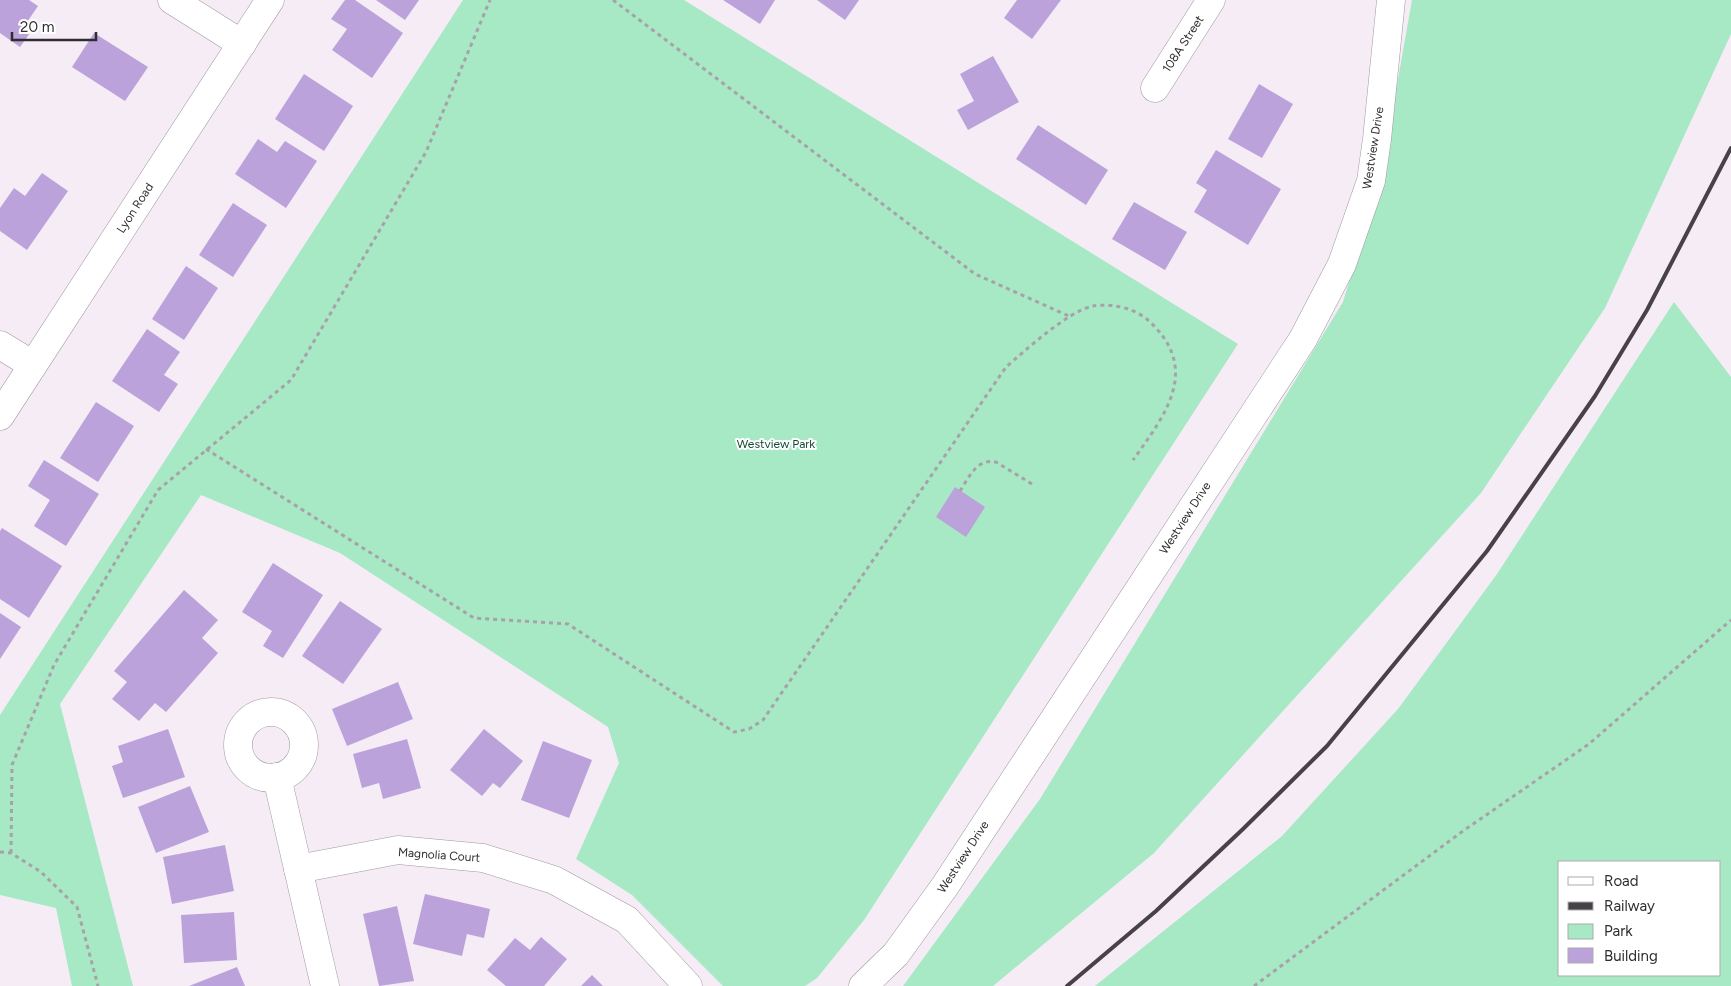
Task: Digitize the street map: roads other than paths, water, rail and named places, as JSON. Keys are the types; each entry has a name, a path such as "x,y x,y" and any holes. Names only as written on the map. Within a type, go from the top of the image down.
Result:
{"street":[{"path":"172,0 242,44"},
{"name":"Lyon Road","path":"0,416 270,0"},
{"name":"108A Street","path":"1155,88 1211,0"},
{"name":"Westview Drive","path":"863,986 896,954 945,886 1303,339 1342,264 1371,181 1391,0"},
{"path":"0,345 33,365"},
{"path":"277,777 325,986"},
{"name":"Magnolia Court","path":"298,869 398,850 483,858 554,880 626,920 688,986"}],"railway":[{"path":"1067,986 1156,911 1327,746 1487,551 1595,396 1647,310 1731,148"}],"park label":[{"name":"Westview Park","path":"776,444"}]}
